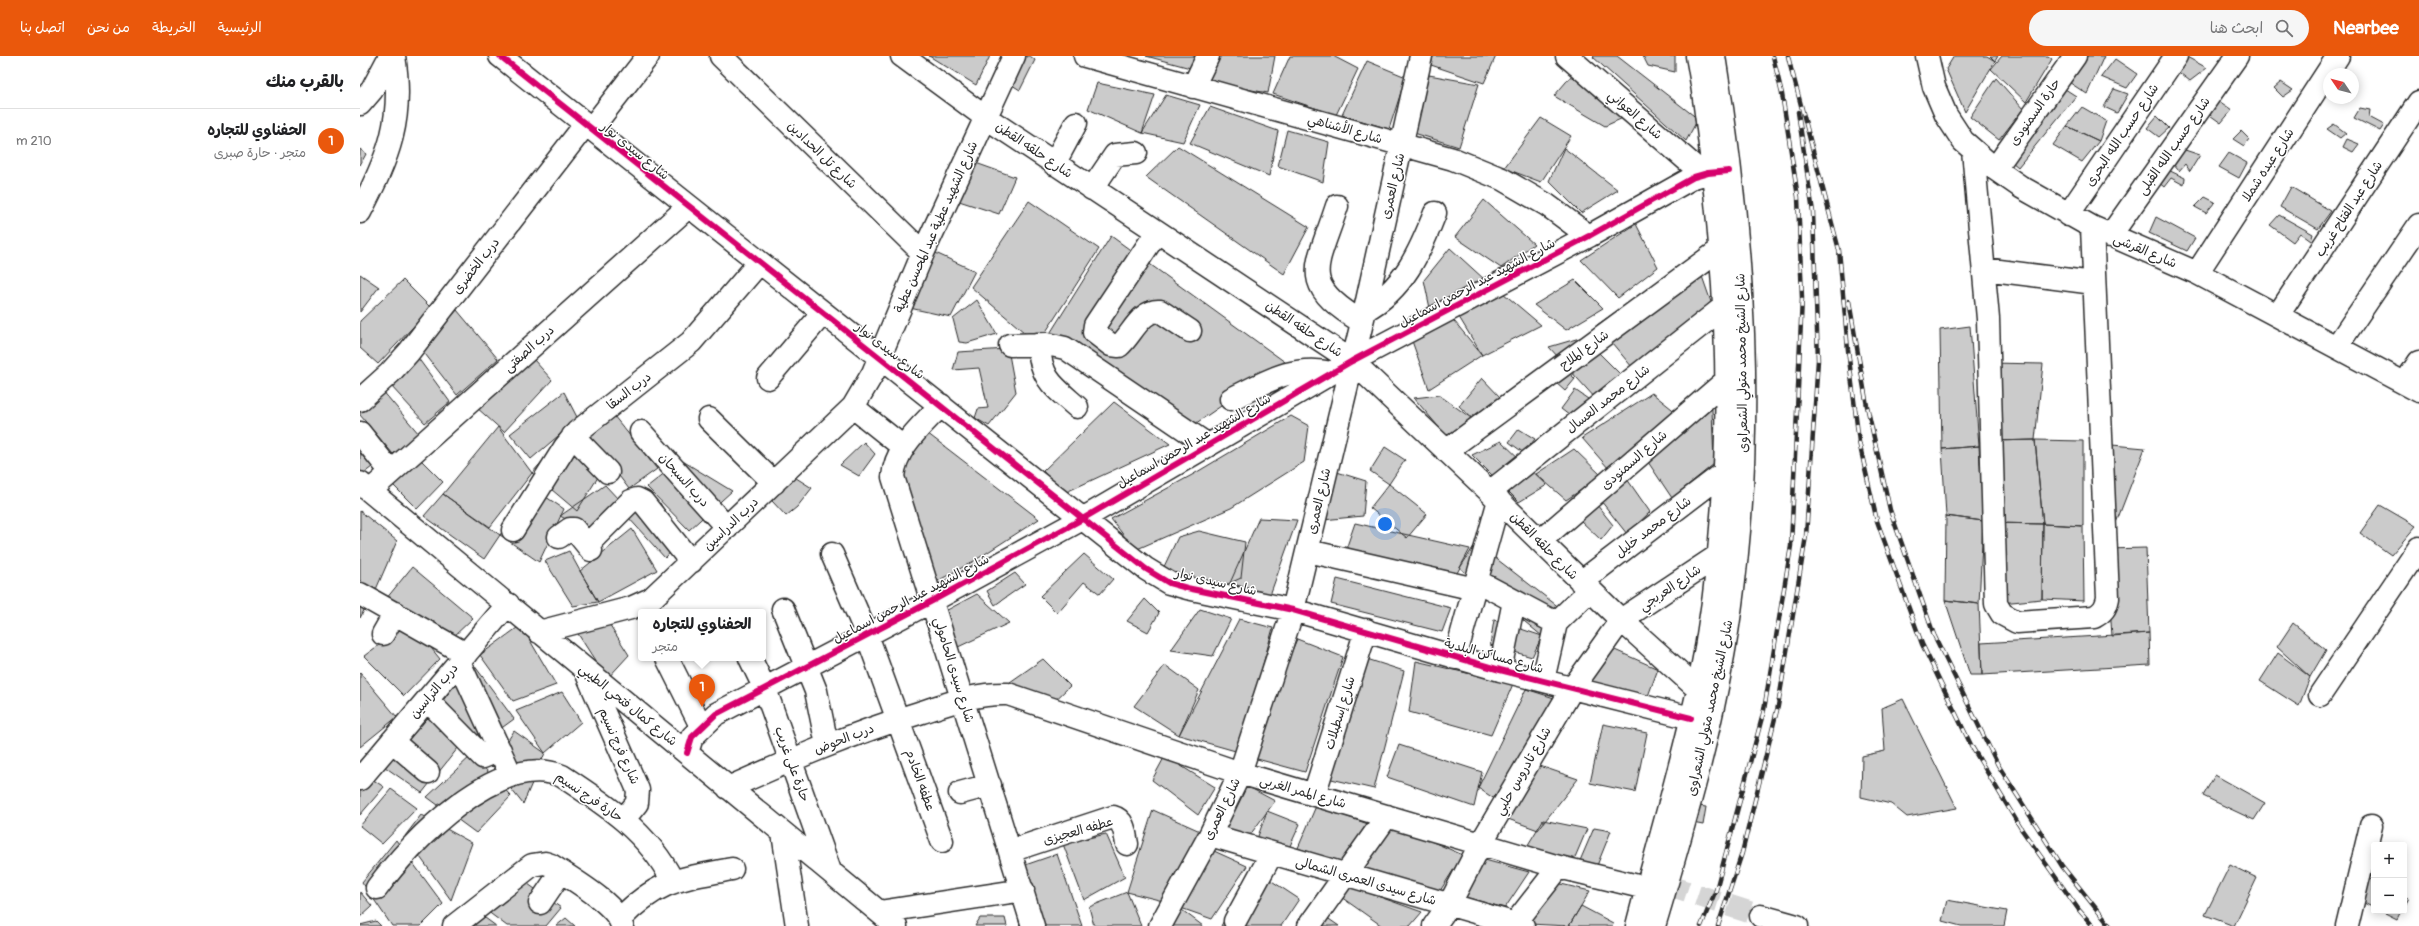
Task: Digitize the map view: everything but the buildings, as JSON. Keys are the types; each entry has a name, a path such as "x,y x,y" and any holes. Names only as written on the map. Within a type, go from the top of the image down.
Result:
{"street":[{"path":"390,56 364,91 398,109"},
{"path":"360,212 386,156 394,133 398,109 394,56"},
{"name":"شارع سيدى نوار","path":"500,56 688,207 1084,518 1146,569 1169,583 1293,610"},
{"name":"درب الخضرى","path":"360,400 390,373 409,352 588,127 648,56"},
{"name":"شارع تل الحدادين","path":"720,56 923,253"},
{"name":"شارع حلقه القطن","path":"902,56 985,117 1054,164 1352,361 1495,496 1585,586 1698,689"},
{"name":"شارع الشهيد عطية عبد المحسن عطية","path":"879,356 923,253 1014,56"},
{"name":"شارع الأشناهي","path":"1085,56 1112,60 1193,87 1453,159 1502,179 1547,205 1589,236"},
{"path":"1193,87 1208,56"},
{"name":"شارع العمرى","path":"1160,926 1210,835 1240,773 1293,610 1308,552 1403,145 1421,56"},
{"name":"شارع العواني","path":"1567,56 1715,173"},
{"name":"شارع الشيخ محمد متولي الشعراوى","path":"1637,926 1698,689 1719,555 1725,472 1728,379 1725,306 1715,173 1705,93 1698,56"},
{"name":"شارع الشيخ محمد متولي الشعراوى","path":"1654,926 1683,829 1717,686 1730,613 1739,540 1744,466 1745,393 1738,246 1715,173 1714,56"},
{"path":"1929,65 1944,56"},
{"name":"حارة السمنودى","path":"1994,169 2075,56"},
{"name":"شارع حسب الله البحرى","path":"2068,215 2176,56"},
{"name":"شارع حسب الله القبلى","path":"2101,232 2237,56"},
{"name":"شارع عبده شملا","path":"2197,273 2338,56"},
{"name":"شارع القرشى","path":"1929,65 1946,115 1963,141 1994,169 2068,215 2101,232 2197,273 2412,387"},
{"name":"شارع عبد الفتاح غريب","path":"2278,315 2419,102"},
{"path":"1054,164 1076,123"},
{"path":"1973,150 1988,319 1996,604 2002,614 2017,622 2094,617 2101,613 2106,606 2107,591 2094,282 2101,232"},
{"path":"1092,188 1115,155 1136,154"},
{"name":"شارع الشهيد عبد الرحمن اسماعيل","path":"687,753 692,737 701,726 716,714 765,690 1084,518 1352,361 1589,236 1715,173"},
{"path":"1337,206 1317,265 1318,282 1325,295 1337,307 1363,316 1394,290 1408,270 1424,241 1435,213"},
{"name":"درب الصفتى","path":"365,487 391,472 688,207"},
{"path":"2337,346 2419,225"},
{"path":"1157,232 1095,325 1094,332 1111,346 1119,346 1146,314 1155,310 1160,311 1190,331"},
{"name":"شارع الملاح","path":"1446,451 1721,249"},
{"name":"درب السقا","path":"513,530 573,436 691,342 759,263"},
{"path":"1984,269 2094,282"},
{"name":"شارع محمد العسال","path":"1495,496 1725,306"},
{"path":"768,378 824,313"},
{"path":"1038,344 1040,363 1046,378 1077,407"},
{"path":"1010,345 1056,345 1073,353 1208,445"},
{"name":"درب الدراسين","path":"643,608 853,407 864,391 879,356"},
{"path":"2412,387 2419,362"},
{"path":"1231,399 1295,371 1309,369 1332,373"},
{"name":"شارع السمنودى","path":"1540,541 1728,379"},
{"name":"شارع سيدى الحامولي","path":"941,405 903,447 897,456 893,477 1033,926"},
{"path":"853,407 903,447"},
{"path":"710,419 774,483"},
{"name":"درب السبحان","path":"641,432 727,528"},
{"path":"360,433 391,472"},
{"path":"573,436 608,472"},
{"name":"شارع محمد خليل","path":"1556,623 1585,586 1725,472"},
{"name":"شارع كمال فتحي الطيبي","path":"365,487 896,926"},
{"path":"1456,658 1476,585 1495,496"},
{"path":"559,537 570,529 574,529 589,548 631,501 637,499 643,502 691,562"},
{"path":"2320,696 2419,548"},
{"path":"1308,552 1476,585 1514,601 1556,623 1543,680"},
{"name":"عطفه الخادم","path":"832,554 867,635 942,841"},
{"name":"شارع العربجي","path":"1621,620 1719,555"},
{"path":"360,594 395,614 462,658 511,776"},
{"path":"1500,670 1514,601"},
{"name":"درب التراسين","path":"360,779 508,604"},
{"name":"درب الدراسين","path":"539,632 638,609"},
{"path":"783,609 816,691 823,718 826,745"},
{"name":"شارع مساكن البلدية","path":"1293,610 1500,670 1691,718"},
{"path":"383,634 395,614"},
{"name":"شارع تادروس حلبي","path":"1434,926 1449,905 1481,843 1572,688 1621,620"},
{"name":"شارع إسطبلات","path":"1314,795 1366,630"},
{"path":"668,661 701,726"},
{"name":"حارة على غريب","path":"751,661 765,690 792,760 830,871"},
{"name":"شارع فرج نسيم","path":"585,670 638,790 637,803 624,819"},
{"name":"شارع الممر الغربى","path":"963,699 978,694 1008,694 1240,773 1558,867 1646,888"},
{"name":"درب الحوض","path":"728,788 826,745 898,719 963,699"},
{"path":"427,700 483,757 500,750"},
{"path":"392,741 428,772"},
{"name":"حارة فرج نسيم","path":"377,888 396,863 437,821 478,792 511,776 533,770 553,772 571,781 624,819 651,846 664,863 672,880"},
{"path":"960,793 990,785"},
{"path":"1308,926 1387,816"},
{"name":"عطفه العجيزى","path":"1010,851 1113,818 1118,819 1122,824 1128,844"},
{"path":"2347,926 2371,826"},
{"path":"783,833 797,926"},
{"name":"شارع سيدى العمرى الشمالى","path":"1210,835 1517,925"},
{"path":"1236,921 1272,853"},
{"path":"454,926 532,865 545,863 561,872 611,908 621,922 644,896 672,880 732,868"},
{"path":"1517,925 1558,867"},
{"path":"540,903 561,872"},
{"path":"879,912 1023,890"},
{"path":"1761,916 1798,926"}],"tunnel":[{"path":"1666,885 1761,916"}],"railway":[{"path":"1701,926 1716,890 1764,710 1791,546 1802,298 1798,197 1782,94 1773,56"},
{"path":"1788,56 1793,77"},
{"path":"1792,71 1839,250 1848,350 1859,442 1877,521 1922,644 1972,747 2022,830 2079,910 2093,926"},
{"path":"1718,926 1742,853 1778,706 1806,536 1818,360 1813,212 1798,112"},
{"path":"1849,301 1867,406 1890,510 1934,635 1998,765 2062,866 2110,926"}],"cycle path":[{"path":"500,56 1146,569 1169,583 1293,610 1500,670 1691,718"},
{"path":"687,753 692,737 716,714 932,601 1084,518 1352,361 1589,236 1694,177 1708,173 1729,171"}],"place":[{"name":"الحفناوي للتجاره","path":"702,707"}]}
